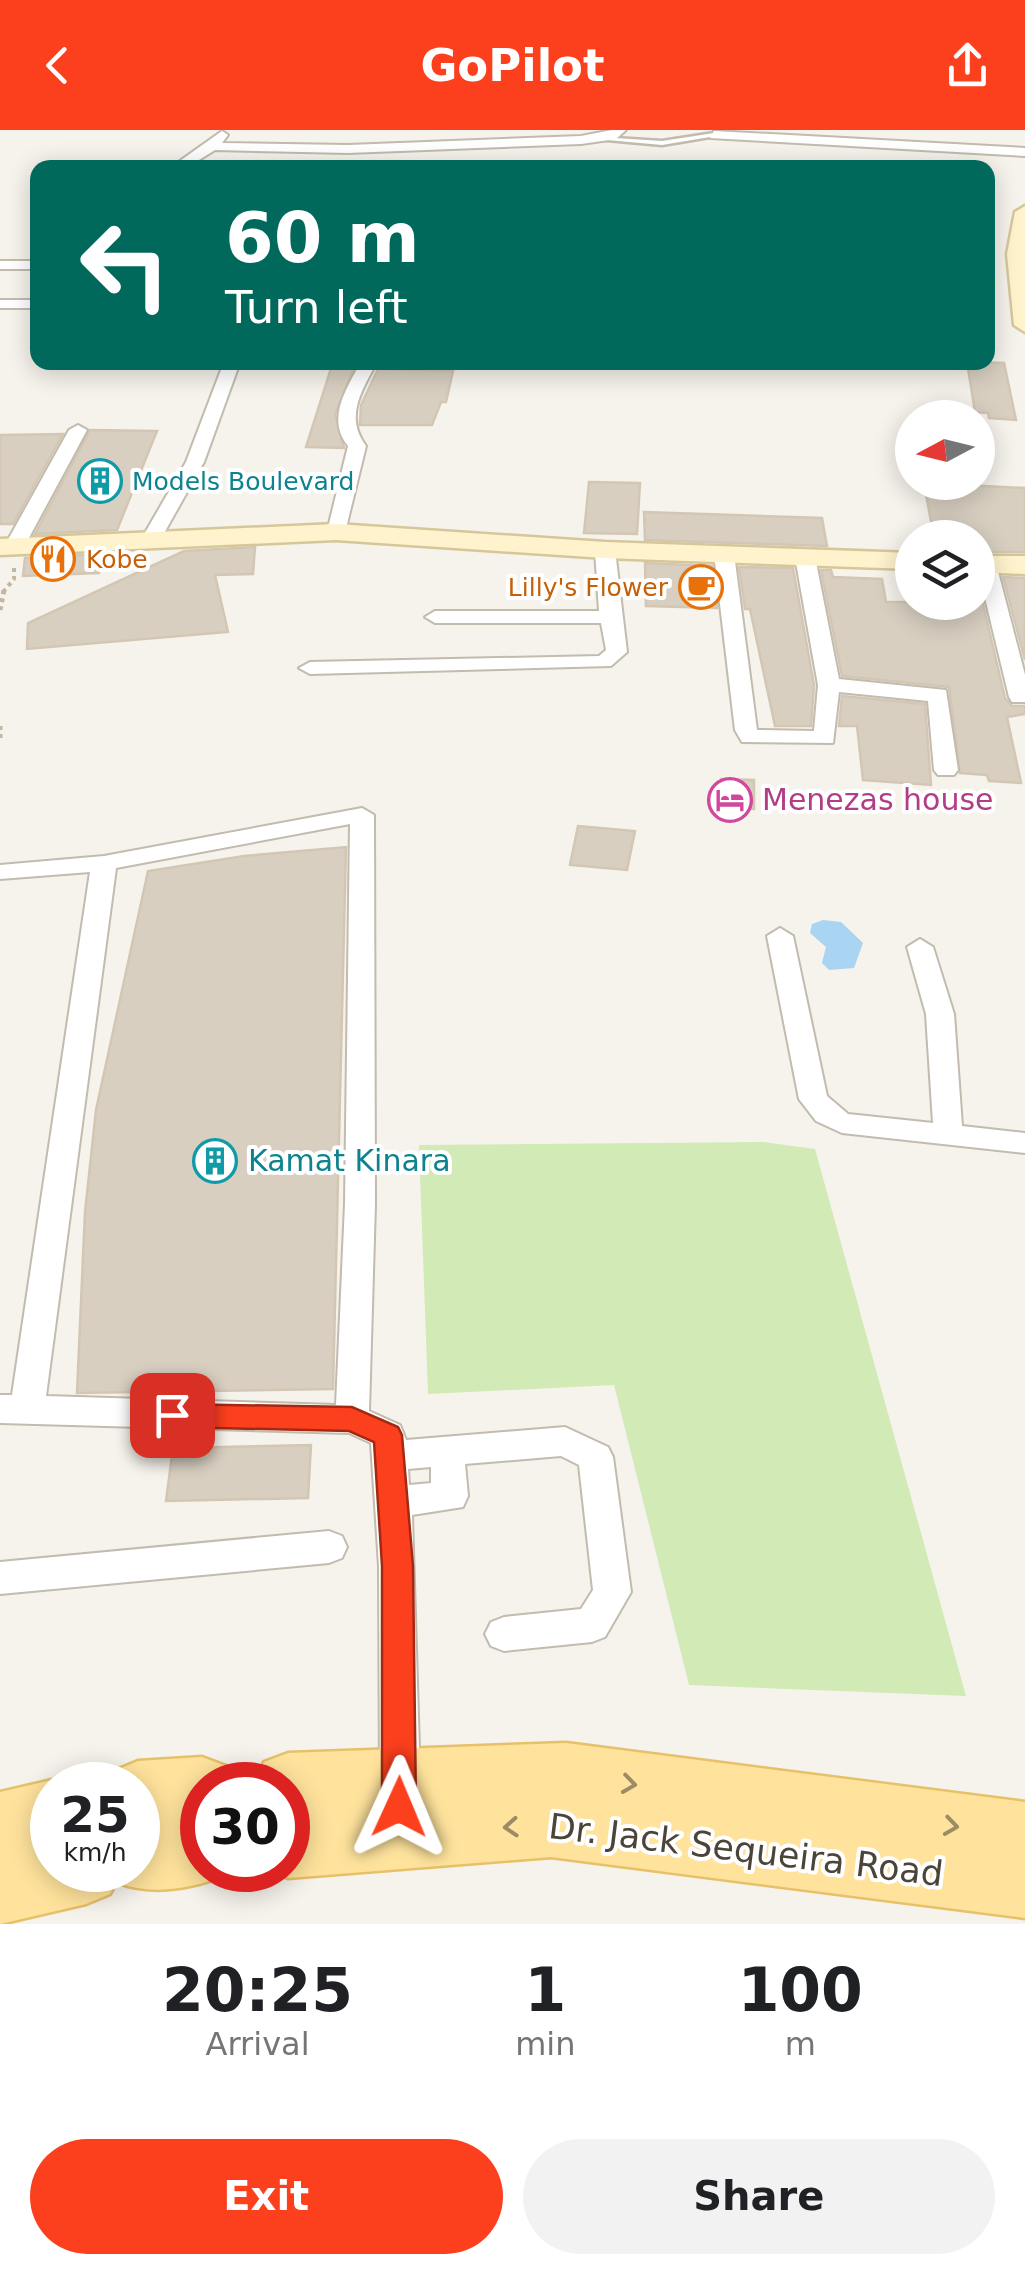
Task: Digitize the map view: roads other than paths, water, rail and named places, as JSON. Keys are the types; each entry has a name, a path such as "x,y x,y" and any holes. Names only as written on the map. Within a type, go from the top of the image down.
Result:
{"main road":[{"path":"1025,212 1018,230 1018,247 1025,325"},
{"path":"7,547 336,532 604,550 895,560"},
{"path":"995,564 1025,565"},
{"name":"Dr. Jack Sequeira Road","path":"310,1837 399,1807 566,1775 1025,1836"},
{"name":"Dr. Jack Sequeira Road","path":"310,1789 399,1807 1025,1883"},
{"path":"0,1825 30,1818"},
{"path":"0,1892 30,1884"}],"street":[{"path":"189,160 213,146 226,130"},
{"path":"213,146 348,150 598,139 620,130"},
{"path":"714,135 1025,152"},
{"path":"0,265 30,265"},
{"path":"0,304 30,304"},
{"path":"152,538 195,462 229,370"},
{"path":"336,532 357,446 348,438 344,425 350,399 365,370"},
{"path":"7,547 78,430"},
{"path":"310,668 604,662 617,652 604,550"},
{"path":"724,554 746,730 750,737 825,738 829,685 806,557"},
{"path":"995,610 1020,698"},
{"path":"435,617 610,617"},
{"path":"829,685 938,694 946,770"},
{"path":"0,872 104,863 362,816 360,1204 352,1419"},
{"path":"104,863 13,1410 352,1419 388,1435 398,1566 399,1807"},
{"path":"780,936 813,1100 826,1114 842,1122 1025,1143"},
{"path":"920,947 940,1014 948,1134"},
{"path":"390,1456 565,1441 596,1457 612,1592 592,1625 504,1634"},
{"path":"393,1502 450,1496 447,1451"},
{"path":"0,1578 329,1546"}],"lane":[{"path":"598,139 662,144 714,135"}],"water":[{"path":"823,920 841,922 863,943 854,968 829,970 822,963 826,947 810,933 812,924"}],"place":[{"name":"Models Boulevard","path":"100,481"},
{"name":"Kobe","path":"53,559"},
{"name":"Lilly's Flower","path":"701,587"},
{"name":"Menezas house","path":"730,800"},
{"name":"Kamat Kinara","path":"215,1161"}]}
